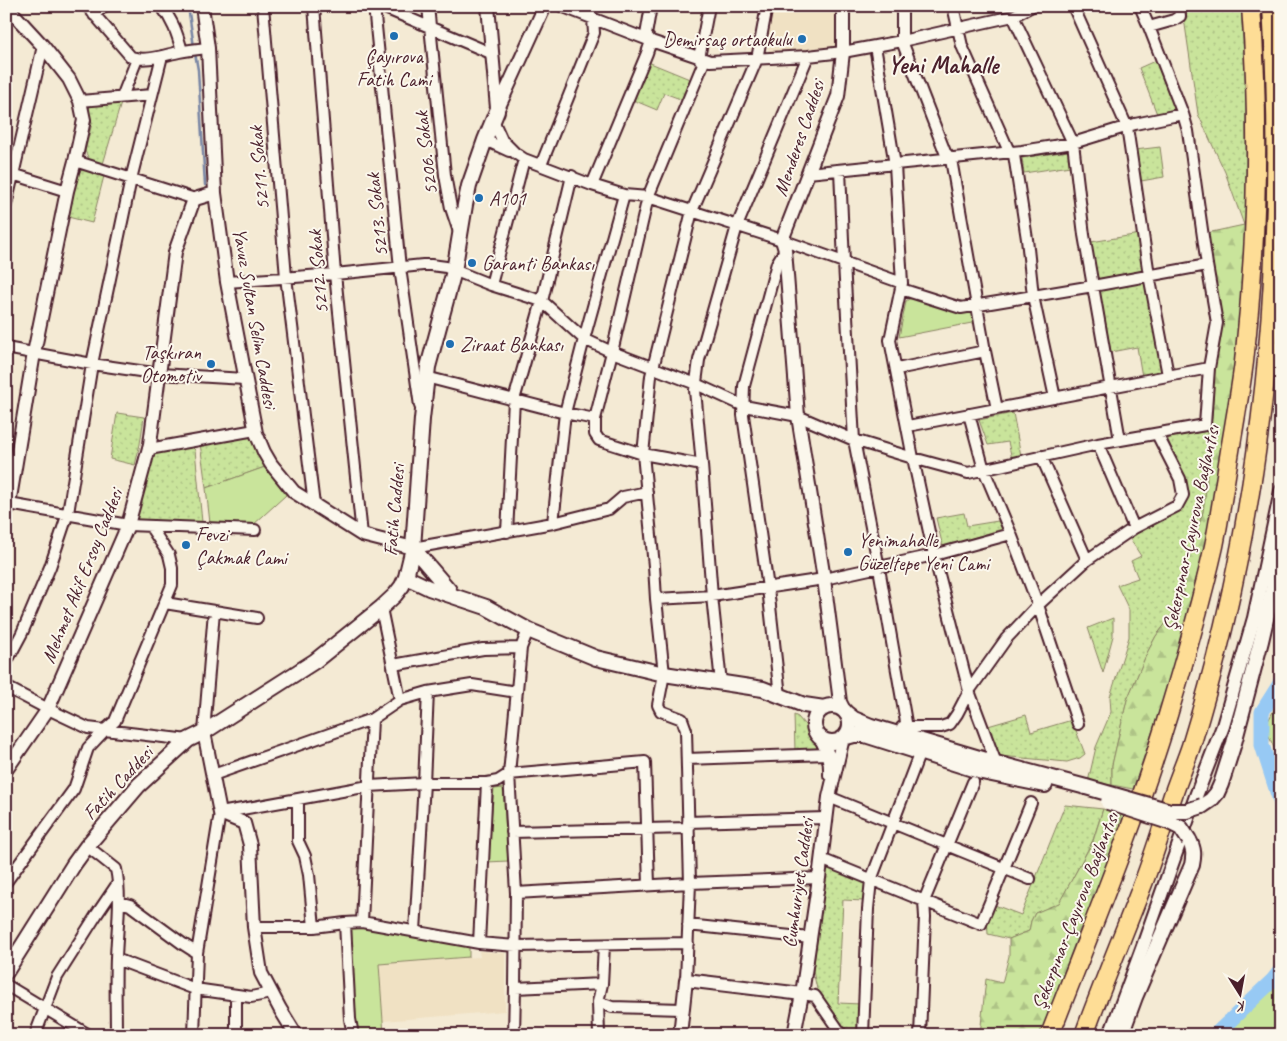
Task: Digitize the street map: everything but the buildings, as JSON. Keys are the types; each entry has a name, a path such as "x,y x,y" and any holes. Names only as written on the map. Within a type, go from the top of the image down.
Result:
{"highway":[{"name":"Şekerpınar-Çayırova Bağlantısı","path":"1050,1035 1128,835 1162,736 1195,624 1214,546 1244,364 1250,300 1255,216 1256,109 1251,6"},
{"path":"1084,1035 1145,878 1190,749 1210,682 1226,618 1253,489 1268,386 1278,259 1279,138 1272,6"}],"main road":[{"name":"Fatih Caddesi","path":"6,972 74,864 139,785 188,740 204,732 315,661 381,608 402,586 408,574 413,548 426,377 454,271 469,186 495,116"},
{"path":"843,738 854,734 865,735 982,772 1086,791 1170,811 1186,811 1202,806 1216,794 1234,743 1273,588 1281,518"},
{"path":"413,548 449,590"},
{"path":"408,574 429,588 486,608 528,630 596,658 664,674 763,689 804,705 824,708 836,706 854,719 871,726 1086,791 1181,828 1193,847 1192,865 1135,997 1121,1035"},
{"path":"408,574 449,590 464,600"},
{"path":"395,595 429,588"},
{"path":"780,696 798,708 818,735 831,742 838,741 848,734 850,720 846,712"},
{"path":"818,735 814,724 815,719 824,708"}],"street":[{"path":"104,6 90,10 131,57 137,59 204,49"},
{"path":"161,6 171,18 185,51"},
{"name":"Yavuz Sultan Selim Caddesi","path":"202,6 215,193 227,282 255,430 264,452 280,476 294,492 362,535 413,548"},
{"name":"5211. Sokak","path":"263,6 286,277 314,505"},
{"name":"5212. Sokak","path":"314,6 335,274 362,535"},
{"name":"5213. Sokak","path":"374,6 400,268 422,419"},
{"path":"380,6 493,54"},
{"name":"5206. Sokak","path":"428,6 445,175 451,208 460,235"},
{"name":"Fatih Caddesi","path":"488,6 493,54 495,116"},
{"path":"520,156 502,140 495,116 545,6"},
{"path":"561,6 651,42 710,62 843,52 1013,16 1032,6"},
{"path":"540,165 594,33 593,19 589,12 590,6"},
{"path":"651,6 646,34 651,42"},
{"path":"702,465 643,454 599,440 595,434 595,418 648,197 703,64 699,58 709,6"},
{"path":"680,1035 686,980 690,883 686,730 682,720 661,711 658,705 664,674 643,454 651,376 692,211 757,59 767,6"},
{"name":"Menderes Caddesi","path":"783,245 838,96 843,52 842,6"},
{"path":"902,6 902,41 950,159 996,409"},
{"path":"953,6 962,46 1014,151 1033,296 1055,398"},
{"path":"1073,6 1127,127 1149,276 1168,375"},
{"path":"227,282 431,265 446,267 491,285 542,301 584,339 612,352 696,384 744,406 798,416 854,440 968,473 1098,444 1205,425 1209,368 1216,323 1188,131 1140,6"},
{"path":"1149,27 1174,20 1180,16 1179,6"},
{"path":"6,8 43,46 69,79 80,101 84,120 67,191 34,353 8,507 128,524 255,530"},
{"path":"1013,16 1073,143 1084,235 1120,440"},
{"path":"592,184 651,42"},
{"path":"6,205 10,174 14,169 43,46"},
{"path":"875,46 895,165 902,286 890,340 934,555 969,691 996,763"},
{"path":"6,663 22,633 50,567 68,514 92,364 131,180 162,56"},
{"path":"721,683 695,390 699,360 737,226 808,56"},
{"path":"122,97 137,59"},
{"path":"494,73 501,77 513,77"},
{"path":"80,101 152,95"},
{"path":"808,173 998,154 1073,143 1127,127 1183,114"},
{"path":"485,140 540,165 592,184 624,195 648,197 737,226 783,245 844,263 961,308 1207,265"},
{"path":"491,285 520,156"},
{"path":"75,161 195,199 215,193"},
{"path":"840,170 854,440 907,728"},
{"path":"10,174 67,191"},
{"path":"506,532 514,400 542,301 572,176"},
{"path":"553,523 565,413 624,195"},
{"name":"Mehmet Akif Ersoy Caddesi","path":"6,770 48,709 128,524 149,449 175,252 195,199"},
{"path":"780,696 768,588 744,415 744,386 783,245"},
{"path":"783,245 798,416 824,579 840,702 846,712"},
{"path":"6,348 160,374 245,379"},
{"path":"896,369 985,351"},
{"path":"908,426 1209,368"},
{"path":"426,377 565,413 595,418"},
{"path":"969,414 984,470 1038,605 1078,724"},
{"path":"149,449 255,430"},
{"path":"871,726 907,728 941,727 950,724 969,691 1006,639 1038,605 1087,560 1134,528 1177,506 1184,495 1180,479 1157,434"},
{"path":"1098,444 1134,528"},
{"path":"1041,456 1087,560"},
{"path":"1110,1035 1223,726 1254,618 1281,491"},
{"path":"413,548 553,523 609,509 623,496 647,492"},
{"path":"6,882 74,789 88,748 115,720 172,585 172,568 169,555 150,526"},
{"path":"656,599 712,596 824,579 934,555 1011,534"},
{"path":"164,603 257,618"},
{"path":"381,608 400,700"},
{"path":"194,1035 196,953 220,813 204,732 214,611"},
{"path":"514,1035 516,893 509,774 521,648 528,630"},
{"path":"393,665 483,649 521,648"},
{"path":"824,708 832,694 836,677"},
{"path":"213,774 372,719 400,700 428,692 472,686 517,692"},
{"path":"6,687 88,728 188,740"},
{"path":"414,931 428,692"},
{"path":"362,922 372,719"},
{"path":"818,735 828,754 831,766 828,797 1030,879"},
{"name":"Cumhuriyet Caddesi","path":"794,1035 819,878 828,797 843,738"},
{"path":"863,1035 868,909 871,880 920,752"},
{"path":"687,759 828,754"},
{"path":"220,813 369,786 424,783 487,783 498,781 509,774 645,762 649,885"},
{"path":"920,1035 924,902 974,782"},
{"path":"479,943 487,783"},
{"path":"298,800 298,842 305,856 309,875 314,927"},
{"path":"821,859 981,924 1030,802"},
{"path":"220,813 244,822 250,845 254,927 261,973 296,1035"},
{"path":"512,832 647,829 826,818"},
{"path":"87,846 116,869 119,902 116,960 116,1035"},
{"path":"516,893 819,878"},
{"path":"35,1035 57,977 118,883"},
{"path":"119,902 130,905 196,953"},
{"path":"254,927 314,927 362,922 479,943 516,946 688,943"},
{"path":"345,923 350,1019 353,1035"},
{"path":"688,926 810,938"},
{"path":"599,1035 598,1002 602,984 604,945"},
{"path":"116,960 195,989 251,997 271,993"},
{"path":"686,980 815,996 842,1035"},
{"path":"515,988 602,984"},
{"path":"6,985 89,1035"},
{"path":"236,995 236,1035"},
{"path":"598,1002 612,1007 682,1009"}],"shaded area":[{"name":"Demirsaç ortaokulu","path":"772,6 836,6 836,49 769,56 768,29"},
{"path":"479,951 505,953 505,1011 383,1021 379,964 480,957"}],"green space":[{"path":"1184,6 1241,6 1246,92 1246,239 1244,225 1225,172 1198,114 1184,18"},
{"path":"1157,60 1175,107 1174,109 1157,114 1139,68"},
{"path":"648,62 692,80 683,100 664,93 657,110 633,100"},
{"path":"121,103 103,164 89,159 85,151 92,123 88,112 90,106"},
{"path":"1160,147 1164,177 1141,181 1135,150"},
{"path":"1068,151 1070,166 1024,173 1022,158"},
{"path":"84,169 104,176 92,223 68,217 79,172"},
{"path":"1244,225 1246,239 1236,358 1230,404 1205,545 1173,667 1133,789 1112,785 1112,765 1127,700 1156,636 1178,606 1183,593 1185,568 1203,512 1207,481 1207,431 1212,418 1212,369 1222,325 1207,233"},
{"path":"1140,234 1146,270 1097,279 1091,242"},
{"path":"1146,280 1163,373 1142,377 1137,347 1111,352 1099,288"},
{"path":"916,298 960,313 975,312 977,322 899,337 906,301"},
{"path":"117,413 144,417 135,465 110,459"},
{"path":"1013,413 1021,456 1012,459 1008,442 988,445 979,420"},
{"path":"1207,431 1207,481 1203,512 1185,568 1183,593 1178,606 1156,636 1147,653 1127,700 1112,765 1112,785 1088,782 1096,747 1111,712 1110,697 1129,637 1129,610 1117,585 1138,578 1131,561 1141,556 1128,536 1179,510 1186,503 1185,489 1168,438"},
{"path":"253,434 258,455 265,467 206,488 200,443"},
{"path":"192,447 195,450 202,522 135,520 155,452"},
{"path":"265,467 286,495 252,526 210,523 206,488"},
{"path":"964,513 967,526 998,521 1002,529 943,547 936,518"},
{"path":"1113,618 1113,636 1103,673 1088,628"},
{"path":"1281,696 1281,764 1265,727"},
{"path":"794,715 798,717 818,740 821,750 795,751"},
{"path":"1026,715 1031,732 1072,720 1085,754 1080,758 1067,762 1000,756 988,726"},
{"path":"503,788 508,861 487,862 494,789"},
{"path":"1065,805 1103,809 1093,840 1059,904 1035,913 1029,931 1009,939 988,934 987,920 992,904 1021,915"},
{"path":"1103,809 1124,816 1084,925 1081,927 1040,1035 980,1035 986,979 1002,983 1009,956 1009,939 1029,931 1035,913 1059,903 1093,841"},
{"path":"830,867 866,882 864,901 843,900 838,1003 861,1004 860,1035 847,1035 817,989 813,971 826,870"},
{"path":"350,927 363,927 469,946 469,957 379,964 384,1035 360,1035 356,1031"},
{"path":"1281,980 1280,1035 1221,1035 1245,1010"}],"waterway":[{"path":"188,6 194,47"},
{"path":"195,53 198,70 205,185"},
{"path":"1281,682 1262,712 1262,745 1281,804"},
{"path":"1215,1035 1273,980 1281,970"}],"place":[{"name":"Çayırova Fatih Cami","path":"394,36"},
{"name":"Demirsaç ortaokulu","path":"802,39"},
{"name":"A101","path":"479,198"},
{"name":"Garanti Bankası","path":"472,263"},
{"name":"Ziraat Bankası","path":"450,344"},
{"name":"Taşkıran Otomotiv","path":"211,364"},
{"name":"Fevzi Çakmak Cami","path":"186,545"},
{"name":"Yenimahalle Güzeltepe Yeni Cami","path":"848,552"}],"district":[{"name":"Yeni Mahalle","path":"943,65"}]}
